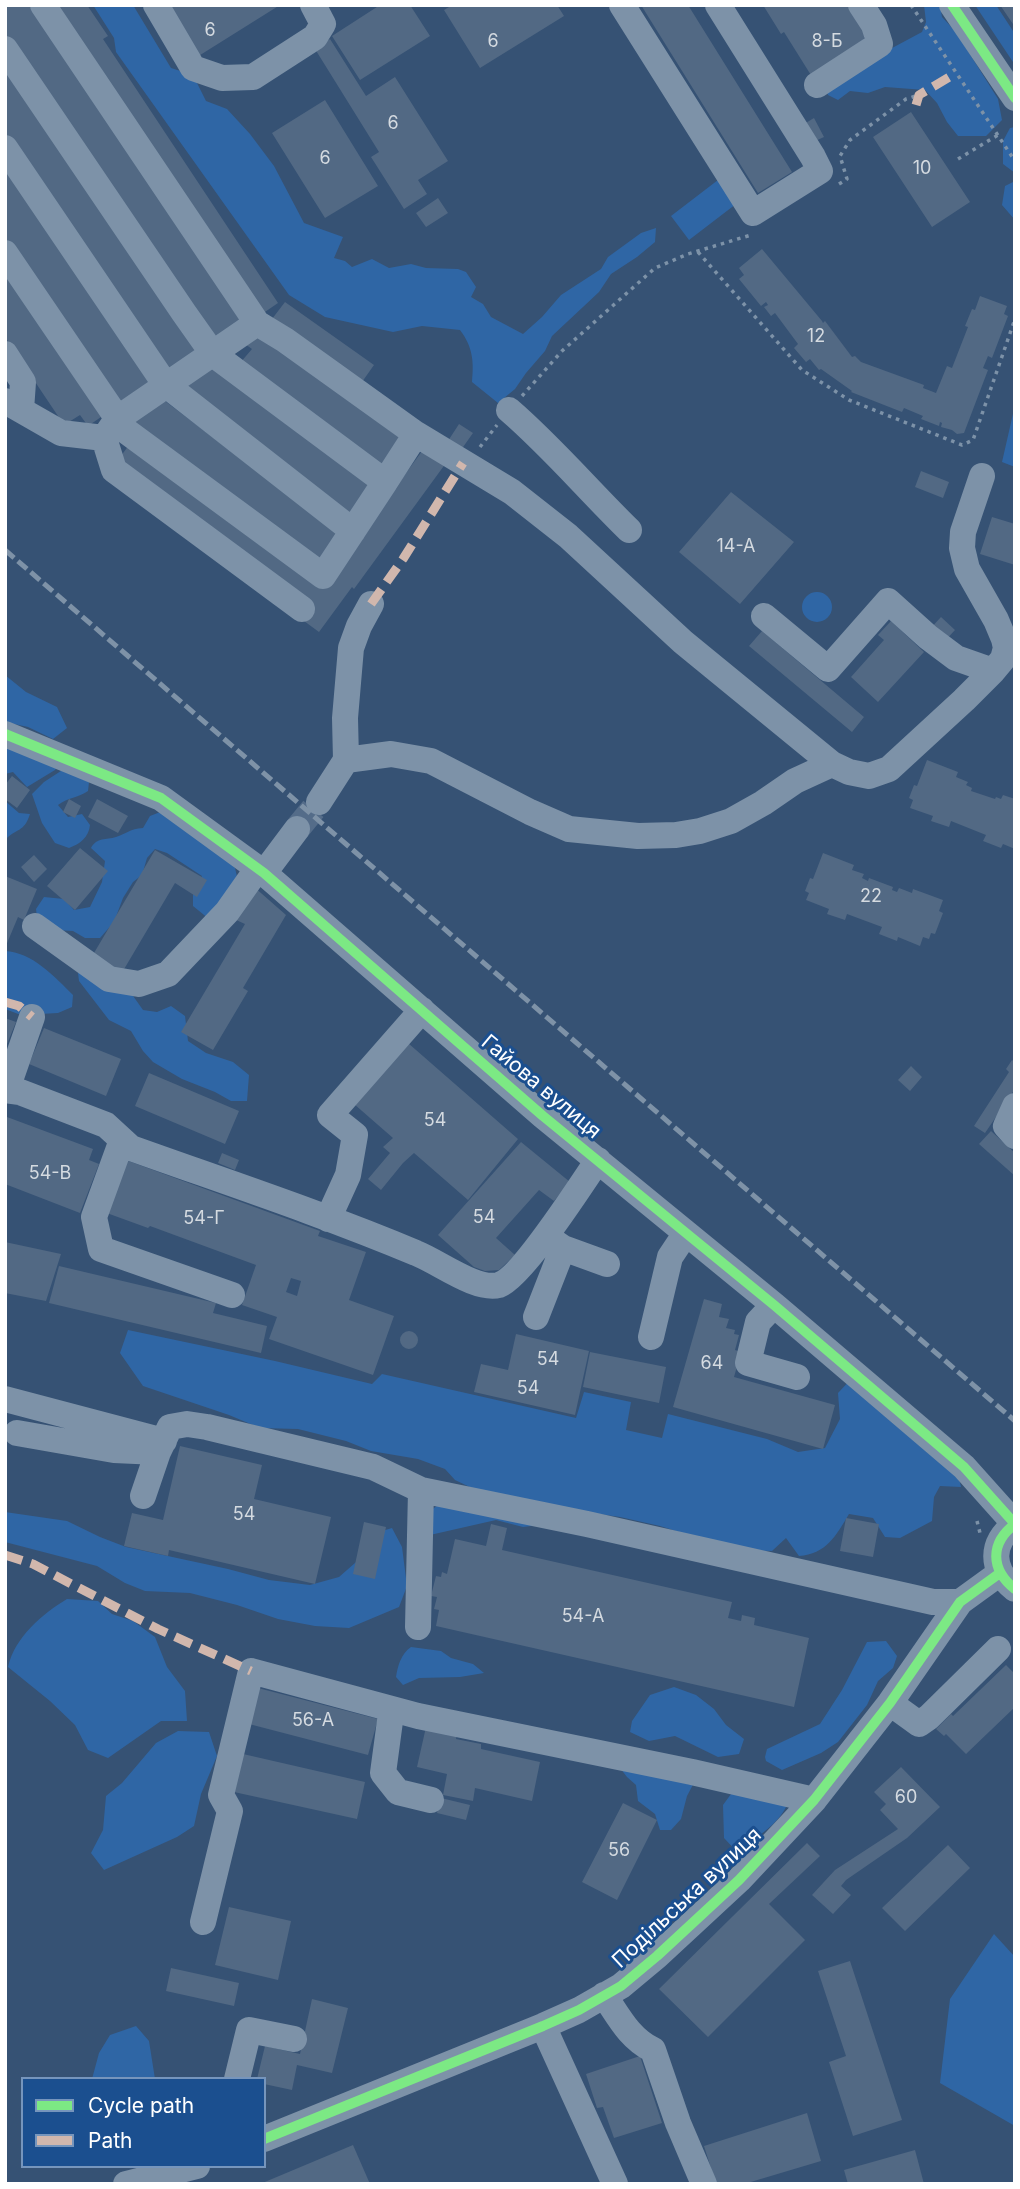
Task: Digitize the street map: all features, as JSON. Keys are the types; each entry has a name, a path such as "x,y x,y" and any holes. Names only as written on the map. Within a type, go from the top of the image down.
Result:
{"street":[{"path":"43,5 257,323 416,434 512,492 568,536 683,642 832,764 849,772 869,776 889,769 915,747 1003,659 1006,648 996,620 967,569 962,548 966,524 982,476"},
{"path":"156,5 193,68 222,78 253,77 315,37 323,23 313,5"},
{"path":"622,5 753,213 820,171 718,5"},
{"path":"817,85 880,44 874,25 861,5"},
{"path":"952,5 1015,98"},
{"path":"5,49 213,354 385,482"},
{"path":"5,148 165,384 353,531"},
{"path":"5,253 110,429 114,470 302,609"},
{"path":"110,429 165,384 257,323"},
{"path":"5,355 23,382 13,406 61,433 110,429 126,431 323,576 416,434"},
{"path":"509,410 539,436 629,530"},
{"path":"764,616 828,669 888,601 956,658 993,671"},
{"path":"319,802 346,760 345,718 351,648 371,604"},
{"name":"Гайова вулиця","path":"5,734 161,798 261,870 598,1160 964,1467 1015,1524"},
{"path":"346,760 391,754 431,761 569,830 638,836 701,831 731,821 764,803 794,781 832,764"},
{"path":"34,926 109,979 139,984 168,974 227,912 297,829"},
{"path":"328,1219 348,1175 355,1135 330,1115 422,1010"},
{"path":"32,1017 6,1090 20,1092 106,1125 131,1148 419,1254 482,1286 498,1285 510,1280 554,1242"},
{"path":"1015,1106 1006,1126 1015,1136"},
{"path":"122,1140 94,1217 101,1249 232,1295"},
{"path":"536,1317 554,1242 598,1160"},
{"path":"651,1336 670,1257 686,1233"},
{"path":"554,1242 607,1264"},
{"path":"774,1305 758,1322 748,1363 797,1377"},
{"path":"5,1399 113,1429 161,1446"},
{"path":"143,1496 170,1427 187,1424 373,1467 421,1490 587,1524 933,1602 960,1602"},
{"path":"17,1433 114,1450 161,1446"},
{"path":"418,1628 421,1490"},
{"path":"1007,1581 996,1562 996,1550 1006,1531 1015,1524"},
{"name":"Подільська вулиця","path":"266,2138 543,2026 579,2010 621,1986 739,1880 814,1800 890,1703 960,1602 1007,1581"},
{"path":"890,1703 919,1724 998,1649"},
{"path":"204,1922 230,1811 221,1795 251,1671 394,1710 814,1800"},
{"path":"394,1710 383,1773 398,1793 431,1800"},
{"path":"604,1995 639,2043 653,2050 678,2123 704,2184"},
{"path":"543,2026 615,2184"},
{"path":"237,2077 249,2030 294,2039"},
{"path":"126,2184 189,2168"}],"path":[{"path":"911,5 1015,161"},
{"path":"836,186 847,179 840,156 850,140 906,99 919,95"},
{"path":"958,159 998,135"},
{"path":"463,463 473,456 509,410 562,351 655,268 757,233"},
{"path":"698,252 802,370 849,400 962,444 973,440 1015,319"}],"shaded area":[{"path":"93,5 133,5 171,68 193,75 206,101 227,109 250,134 274,166 304,223 343,237 334,258 345,261 352,267 372,259 389,268 411,264 466,272 476,287 471,297 483,304 491,317 523,334 561,295 601,269 608,257 641,233 656,228 655,242 611,274 599,292 552,336 545,351 515,389 498,403 472,382 472,355 460,330 422,326 393,332 325,317 289,295 116,52 114,38"},
{"path":"924,5 940,5 942,17 956,32 998,99 1002,120 986,136 958,136 937,103 925,90 885,87 868,93 850,91 838,100 828,95 825,84 922,32 926,22"},
{"path":"975,5 996,5 1015,34 1015,65"},
{"path":"1015,127 1015,173 1003,164 1003,141 1010,128"},
{"path":"718,180 736,204 689,240 671,216"},
{"path":"1015,181 1015,220 1002,205 1005,186"},
{"path":"1015,405 1015,467 1002,462"},
{"path":"817,592 828,596 832,607 828,618 817,622 806,618 802,607 806,596"},
{"path":"5,675 26,692 57,707 67,728 53,739 28,727 5,722"},
{"path":"5,733 62,759 55,770 27,787 13,772 5,774"},
{"path":"64,769 89,782 88,791 58,805 68,817 82,814 90,825 83,839 69,848 55,843 42,823 32,794"},
{"path":"5,801 19,813 30,814 22,827 5,840"},
{"path":"173,807 235,868 238,881 209,919 193,906 193,895 202,876 167,853 155,849 147,858 142,875 133,882 123,898 114,922 100,938 85,938 73,931 38,926 36,909 44,897 64,899 74,910 90,907 102,882 105,861 91,848 96,842 143,828 150,816"},
{"path":"5,951 24,956 51,973 73,995 72,1007 58,1013 21,1015 5,1009"},
{"path":"82,971 131,993 143,1010 157,1012 171,1006 185,1016 188,1041 206,1053 233,1062 249,1075 247,1101 231,1101 182,1079 153,1062 131,1031 109,1020 79,981 78,973"},
{"path":"128,1330 372,1384 382,1374 576,1418 584,1392 631,1402 626,1430 662,1438 668,1414 767,1439 798,1452 825,1448 840,1419 838,1393 853,1377 957,1469 961,1487 940,1486 934,1497 932,1521 900,1538 885,1537 873,1518 849,1514 823,1548 808,1555 799,1556 786,1538 772,1551 736,1550 660,1526 620,1517 495,1499 455,1480 445,1469 418,1459 371,1451 346,1441 298,1429 260,1428 143,1386 120,1353"},
{"path":"442,1502 539,1525 523,1527 496,1520 430,1535 426,1514"},
{"path":"5,1512 67,1521 126,1547 269,1580 310,1585 339,1577 363,1556 372,1534 392,1528 402,1547 407,1586 399,1607 349,1628 315,1626 278,1619 190,1593 145,1591 125,1583 97,1566 5,1542"},
{"path":"67,1599 98,1601 112,1614 133,1621 155,1637 167,1667 185,1691 187,1721 161,1721 108,1758 88,1750 75,1725 8,1667 23,1636 48,1612"},
{"path":"886,1641 897,1656 893,1668 878,1681 867,1705 838,1742 821,1753 782,1770 766,1761 767,1749 820,1724 842,1690 867,1642"},
{"path":"411,1647 441,1651 451,1658 473,1664 484,1673 460,1677 419,1678 403,1685 396,1677 402,1656"},
{"path":"674,1687 696,1695 744,1739 739,1754 718,1757 675,1736 649,1741 630,1732 632,1721 650,1695"},
{"path":"178,1731 209,1732 217,1756 201,1794 194,1826 177,1837 104,1870 91,1853 103,1830 106,1796 122,1783 156,1743"},
{"path":"617,1764 697,1777 687,1796 681,1819 671,1830 660,1830 655,1814 638,1801 636,1785"},
{"path":"734,1790 787,1805 771,1826 738,1853 724,1838 723,1805"},
{"path":"994,1934 1015,1957 1015,2126 940,2083 950,1999"},
{"path":"136,2026 149,2041 155,2077 93,2077 99,2053 110,2035"}],"building":[{"path":"5,5 29,5 246,322 217,343 5,34"},
{"path":"53,5 87,5 108,36 103,39 278,303 262,314"},
{"path":"165,5 280,5 197,57"},
{"path":"380,5 410,5 430,36 360,80 332,36"},
{"path":"448,5 557,5 564,16 480,68 444,10"},
{"path":"641,5 688,5 792,172 758,193"},
{"path":"763,5 852,5 866,27 862,50 814,80 784,32 781,34"},
{"path":"1000,5 1015,5 1015,27"},
{"path":"330,39 366,96 395,77 448,161 418,180 427,194 404,209 371,157 379,152 315,49"},
{"path":"5,68 198,353 169,373 5,132"},
{"path":"325,100 378,186 325,218 272,133"},
{"path":"911,112 970,202 932,227 873,137"},
{"path":"814,118 824,137 813,142 804,124"},
{"path":"5,167 150,383 118,404 5,237"},
{"path":"438,198 448,213 426,227 416,213"},
{"path":"762,249 823,323 825,321 852,357 924,385 923,388 936,393 947,366 952,368 968,327 965,326 980,296 1007,306 1004,314 1008,316 992,358 988,356 983,368 988,370 964,433 957,434 941,427 940,422 939,426 904,408 902,412 851,392 819,370 810,359 806,362 794,348 798,344 775,313 771,316 764,307 768,305 766,302 761,306 739,279 744,275 739,268"},
{"path":"5,268 104,415 88,426 80,415 64,425 5,337"},
{"path":"285,302 374,365 362,382 272,319"},
{"path":"261,333 400,438 379,468 240,363 252,349 245,344"},
{"path":"212,366 375,488 355,518 180,388"},
{"path":"161,398 342,535 323,563 133,421"},
{"path":"459,424 473,433 461,450 448,441"},
{"path":"129,445 322,588 425,447 446,463 354,589 352,587 319,632 304,621 314,606 118,460"},
{"path":"921,471 949,482 943,498 915,487"},
{"path":"731,492 794,542 740,604 679,552"},
{"path":"992,517 1015,524 1015,565 980,554"},
{"path":"941,617 955,630 943,643 929,630"},
{"path":"891,621 924,652 878,702 851,677 884,640 878,635"},
{"path":"762,631 864,717 852,732 749,646"},
{"path":"927,760 958,772 956,777 968,782 966,785 972,788 971,791 995,799 1001,799 1003,795 1015,799 1015,849 1003,844 1001,848 983,841 986,835 951,821 949,827 931,821 933,816 910,808 913,800 909,798"},
{"path":"12,776 30,790 17,808 5,799 5,785"},
{"path":"69,799 81,806 75,818 63,812"},
{"path":"97,799 128,816 118,833 88,817"},
{"path":"80,848 108,871 75,910 47,886"},
{"path":"155,850 207,880 197,897 175,883 120,976 91,958"},
{"path":"823,853 854,865 852,870 864,874 862,878 868,881 869,878 893,887 892,890 897,892 899,888 912,893 913,889 943,900 939,911 943,913 935,934 931,933 929,939 923,937 920,946 898,937 897,941 879,934 882,927 847,914 845,920 827,914 829,909 806,900 809,893 805,891"},
{"path":"34,855 47,869 34,882 21,867"},
{"path":"5,876 37,889 24,920 18,917 5,948"},
{"path":"253,886 286,915 243,988 248,991 213,1050 181,1032 245,924 234,919"},
{"path":"5,1018 16,1022 5,1049"},
{"path":"44,1028 121,1059 106,1096 29,1064"},
{"path":"408,1043 518,1139 468,1200 414,1153 381,1190 368,1179 390,1153 383,1147 393,1138 354,1104"},
{"path":"1012,1060 1015,1062 1015,1089 985,1133 974,1126 1009,1072 1006,1069"},
{"path":"911,1066 922,1077 910,1091 898,1080"},
{"path":"149,1073 239,1111 225,1144 135,1106"},
{"path":"7,1117 93,1149 89,1160 99,1164 80,1213 5,1184"},
{"path":"991,1131 1015,1153 1015,1176 979,1144"},
{"path":"521,1142 570,1182 554,1201 539,1190 496,1238 515,1255 499,1270 485,1271 474,1267 438,1235"},
{"path":"222,1153 239,1160 235,1170 218,1163"},
{"path":"123,1159 320,1231 318,1236 366,1252 349,1300 394,1316 373,1375 269,1339 277,1317 242,1305 256,1265 104,1212","holes":["291,1278 301,1281 297,1296 286,1292"]},
{"path":"5,1242 61,1254 46,1301 5,1293"},
{"path":"59,1266 216,1303 213,1313 267,1326 261,1353 49,1303"},
{"path":"704,1299 722,1304 719,1317 729,1319 726,1328 735,1330 734,1334 739,1335 735,1350 741,1352 734,1377 835,1405 823,1449 673,1407"},
{"path":"405,1331 413,1331 418,1340 416,1347 405,1349 400,1344 400,1336"},
{"path":"516,1334 589,1351 575,1415 474,1392 481,1364 508,1370"},
{"path":"590,1352 666,1367 659,1403 583,1387"},
{"path":"180,1446 262,1465 254,1499 331,1517 315,1584 169,1550 168,1556 124,1546 132,1513 163,1520"},
{"path":"846,1518 879,1524 873,1557 840,1551"},
{"path":"364,1522 386,1527 375,1579 353,1574"},
{"path":"491,1524 507,1528 502,1550 732,1602 728,1618 741,1621 742,1615 755,1618 754,1625 809,1638 794,1707 436,1626 439,1610 434,1609 437,1597 431,1596 436,1576 441,1577 442,1572 447,1574 455,1539 486,1546"},
{"path":"1006,1665 1015,1674 1015,1707 966,1754 946,1734 944,1736 936,1729"},
{"path":"258,1688 378,1719 368,1755 249,1724"},
{"path":"426,1727 457,1733 456,1739 481,1744 481,1749 540,1762 532,1801 475,1788 473,1801 443,1795 447,1774 417,1767"},
{"path":"243,1754 365,1782 357,1819 234,1792"},
{"path":"901,1767 940,1807 907,1838 846,1880 841,1886 851,1895 833,1914 812,1895 835,1870 898,1829 880,1810 886,1804 874,1792"},
{"path":"441,1798 470,1805 466,1820 437,1813"},
{"path":"623,1803 657,1820 617,1900 582,1882"},
{"path":"807,1843 820,1856 769,1904 805,1940 708,2037 659,1989"},
{"path":"948,1845 970,1868 905,1931 882,1908"},
{"path":"229,1907 291,1921 278,1980 215,1965"},
{"path":"850,1961 902,2120 853,2136 829,2062 846,2056 818,1971"},
{"path":"171,1968 239,1983 234,2006 166,1991"},
{"path":"312,1999 348,2008 332,2073 297,2065 292,2090 266,2084 266,2077 257,2077 265,2046 300,2054"},
{"path":"640,2056 662,2123 614,2138 603,2107 597,2108 586,2074"},
{"path":"807,2113 821,2161 744,2184 716,2184 704,2146"},
{"path":"353,2145 370,2184 260,2184"},
{"path":"915,2150 924,2184 848,2184 844,2170"}],"tunnel":[{"path":"297,829 319,802"}],"railway":[{"path":"5,550 1015,1421"}],"marked path":[{"path":"916,105 919,95 956,73"},
{"path":"371,604 403,559 463,463"},
{"path":"5,1002 19,1006 32,1017"},
{"path":"5,1555 33,1564 158,1629 251,1671"}],"cycle path":[{"path":"952,5 1015,98"},
{"path":"5,734 161,798 264,873 543,1116 774,1305 964,1467 1015,1524 1001,1539 996,1556 1001,1573 1015,1589"},
{"path":"266,2138 543,2026 579,2010 621,1986 739,1880 814,1800 890,1703 960,1602 1000,1573"}]}
